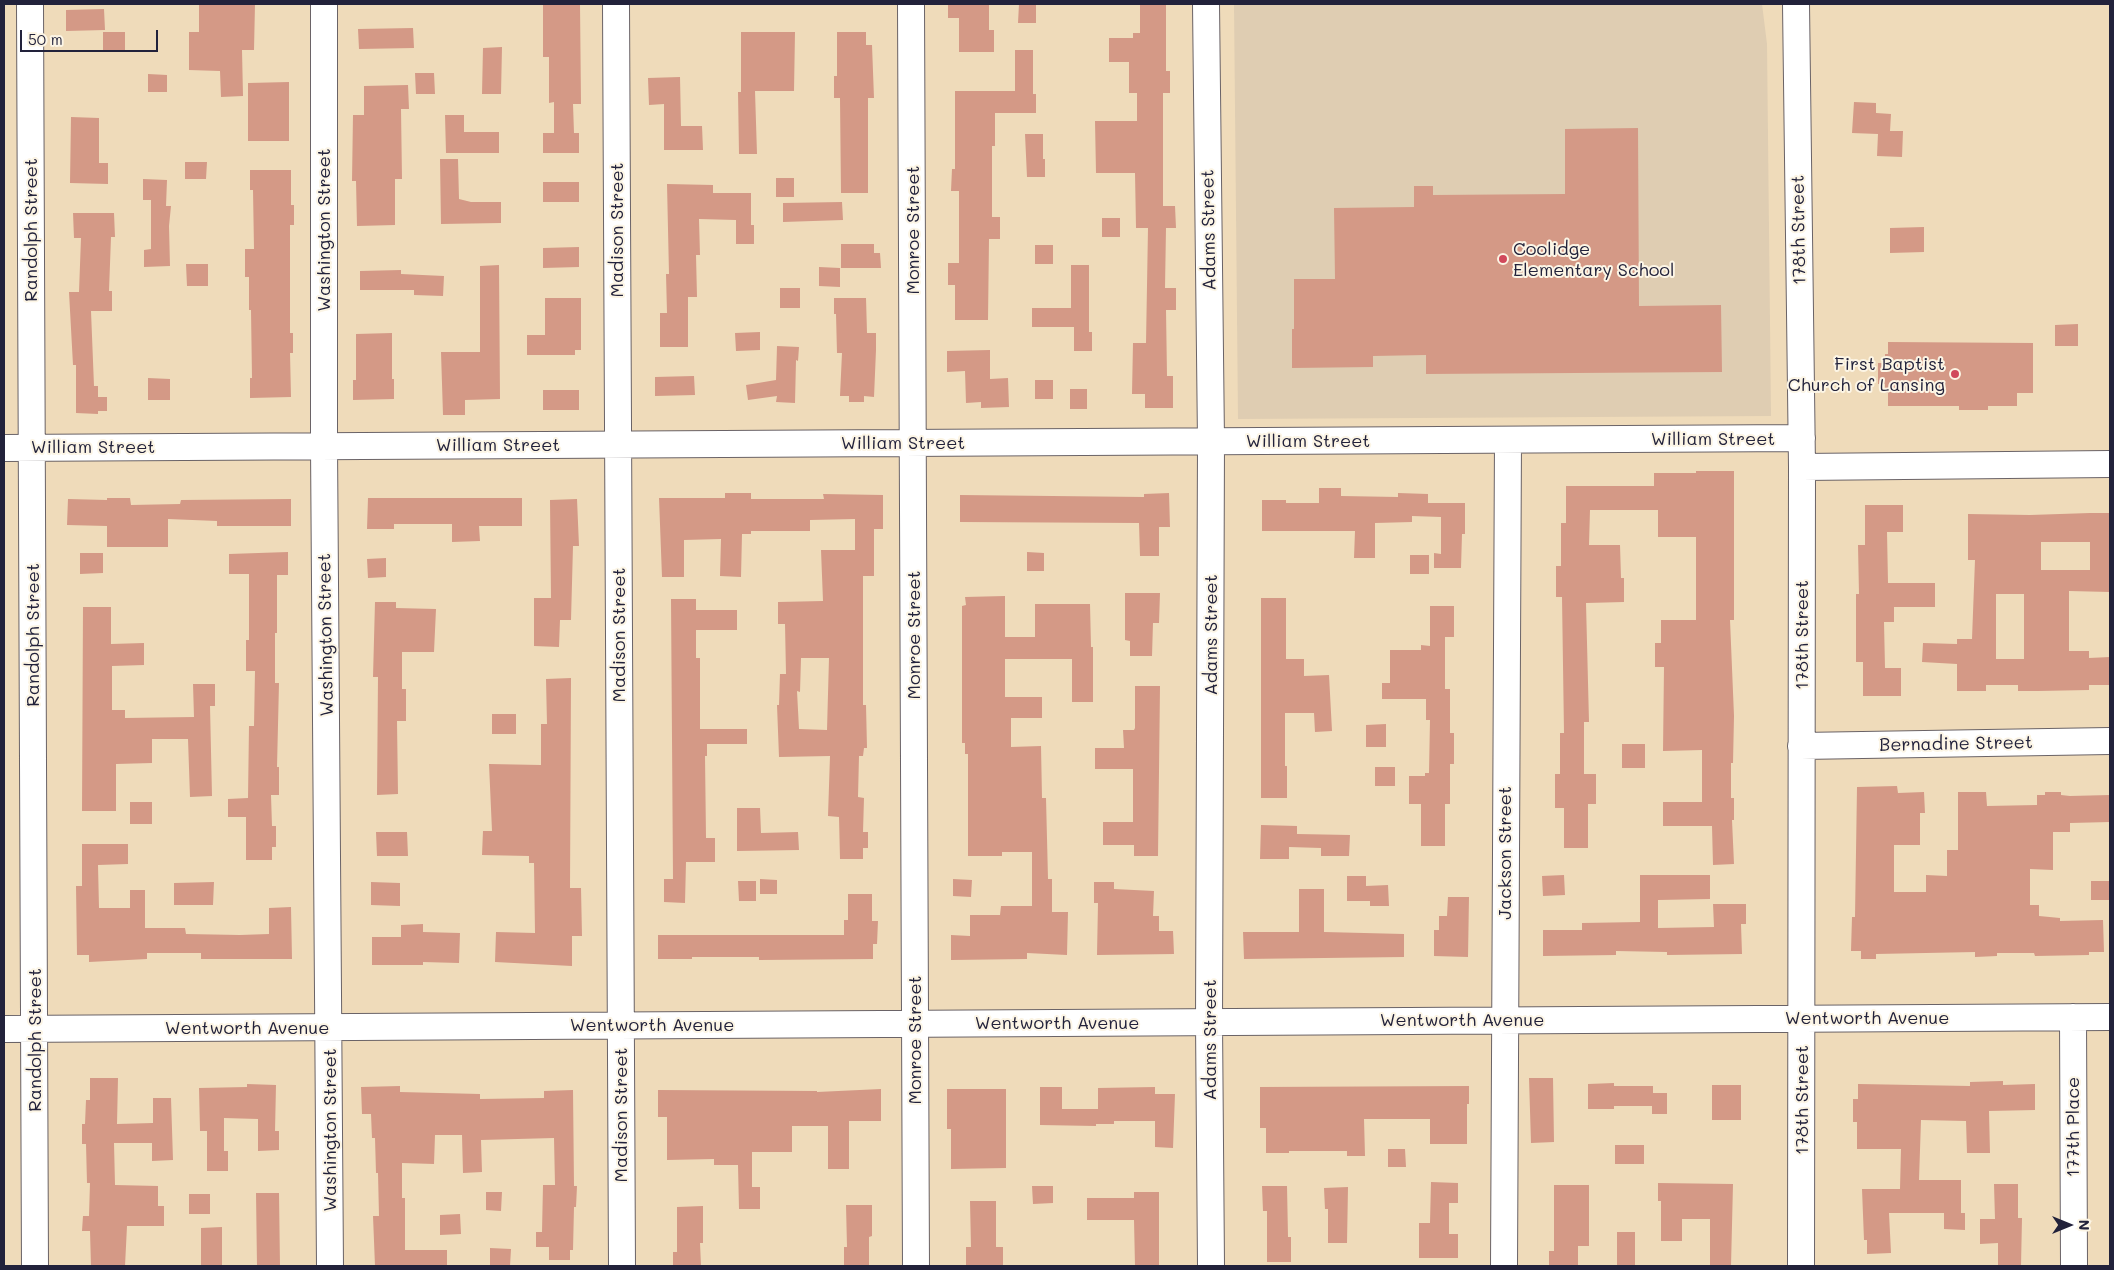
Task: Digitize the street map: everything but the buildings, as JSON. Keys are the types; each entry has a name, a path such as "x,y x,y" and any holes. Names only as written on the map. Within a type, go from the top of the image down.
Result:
{"street":[{"name":"Randolph Street","path":"30,4 35,1266"},
{"name":"Washington Street","path":"324,4 324,446 330,1027 330,1266"},
{"name":"Madison Street","path":"616,4 622,1266"},
{"name":"Monroe Street","path":"911,4 916,1266"},
{"name":"Adams Street","path":"1206,4 1211,441 1209,1022 1211,1266"},
{"name":"178th Street","path":"1796,4 1802,438 1801,1266"},
{"name":"William Street","path":"4,448 1802,438"},
{"name":"Jackson Street","path":"1504,1266 1508,440"},
{"path":"1802,467 2110,464"},
{"name":"Bernadine Street","path":"1801,746 2110,742"},
{"name":"177th Place","path":"2073,1017 2074,1266"},
{"name":"Wentworth Avenue","path":"4,1029 2110,1017"}],"shaded area":[{"name":"Coolidge Elementary School","path":"1234,4 1762,4 1767,44 1771,416 1238,419"}],"place":[{"name":"Coolidge Elementary School","path":"1503,259"},
{"name":"First Baptist Church of Lansing","path":"1955,374"}]}
